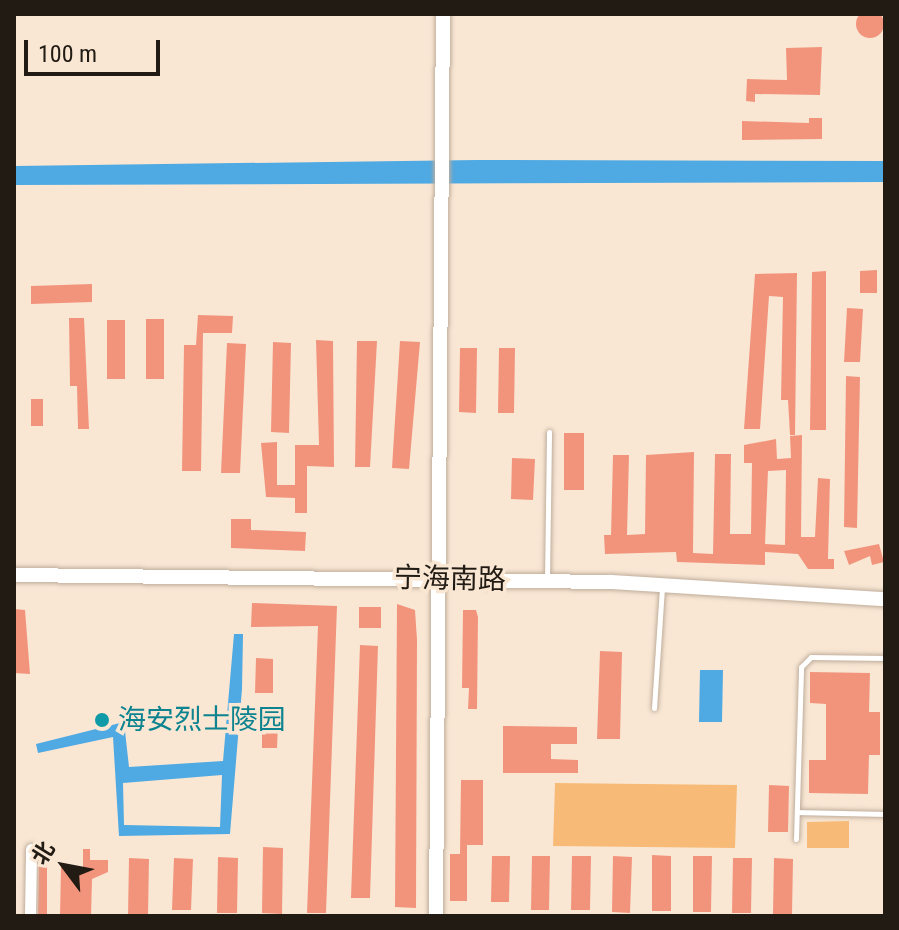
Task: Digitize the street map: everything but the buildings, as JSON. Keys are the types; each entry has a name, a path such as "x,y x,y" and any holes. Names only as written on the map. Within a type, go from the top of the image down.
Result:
{"street":[{"path":"436,916 438,188 443,14"},
{"name":"宁海南路","path":"14,575 547,581 885,599"},
{"path":"30,916 31,849"}],"lane":[{"path":"547,581 549,432"},
{"path":"654,708 662,585"},
{"path":"796,839 801,667 811,657 885,658"},
{"path":"797,812 885,814"}],"shaded area":[{"path":"555,783 737,785 735,848 553,846"},
{"path":"849,821 849,848 807,848 807,822"}],"water":[{"path":"477,160 885,161 885,182 14,185 14,166"},
{"path":"234,634 243,634 242,689 230,834 119,836 113,737 38,753 36,744 124,722 129,767 223,761","holes":["222,775 220,827 124,825 123,783"]},
{"path":"700,670 723,670 722,722 699,722"}],"place":[{"name":"海安烈士陵园","path":"102,720"}]}
